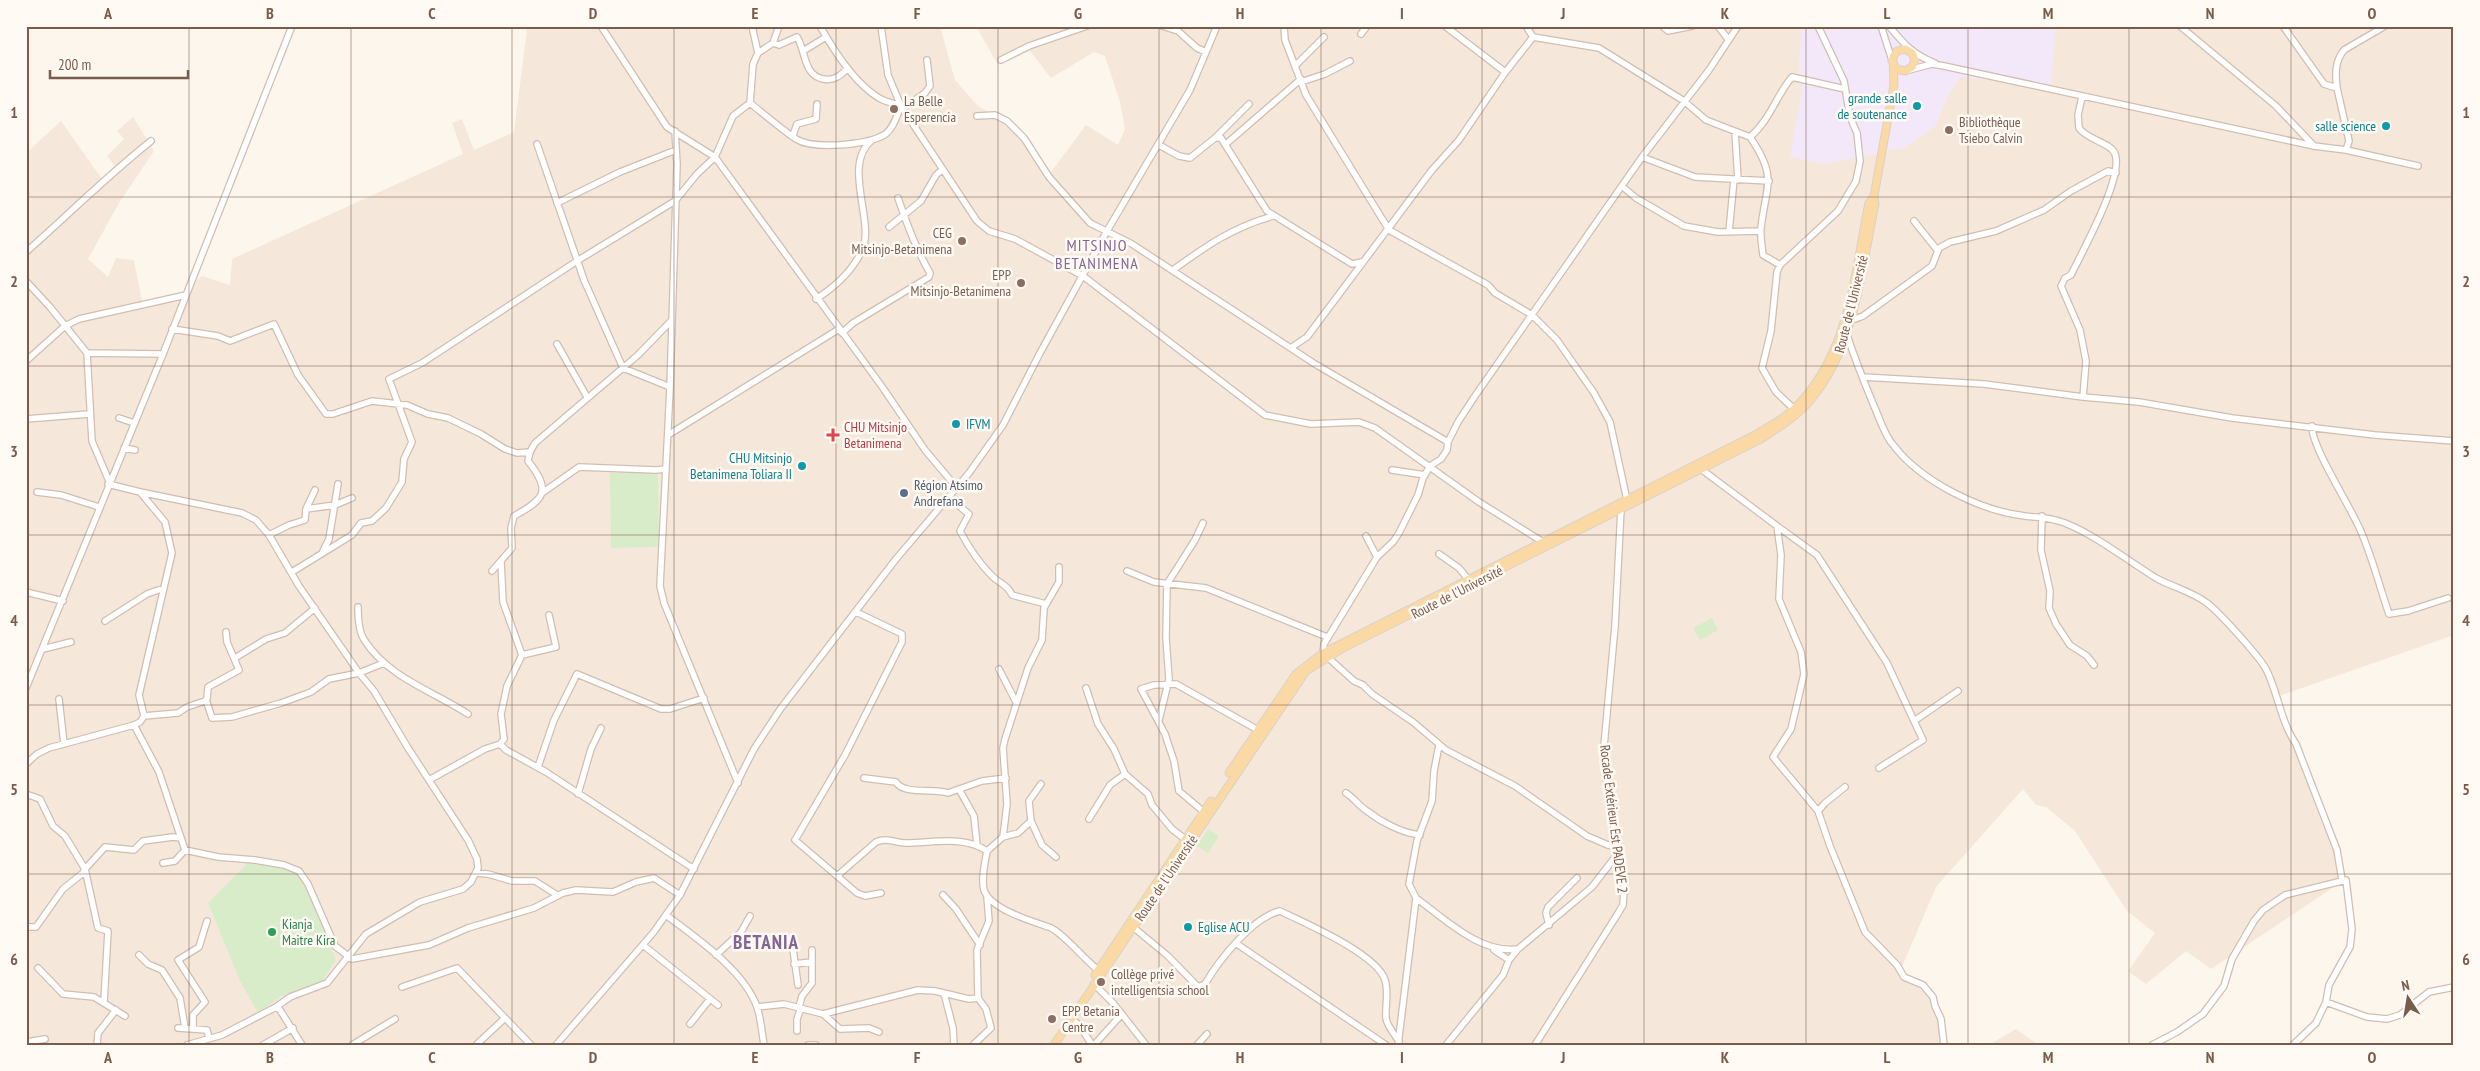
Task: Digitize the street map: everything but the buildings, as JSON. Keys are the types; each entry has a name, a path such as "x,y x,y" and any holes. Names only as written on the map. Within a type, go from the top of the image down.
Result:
{"main road":[{"path":"1894,85 1909,70 1914,60 1909,50 1897,51 1892,61 1900,71 1909,70"},
{"name":"Route de l'Université","path":"1050,1045 1296,674 1325,654 1759,440 1797,414 1812,399 1839,355 1850,321 1875,204 1874,196 1894,85 1892,61"},
{"name":"Route de l'Université","path":"1366,634 1468,579 1755,434 1794,410 1824,372 1842,332 1869,203 1874,196"},
{"name":"Route de l'Université","path":"1054,1045 1300,677 1325,654"}],"street":[{"path":"26,688 63,602 108,483 163,354 292,26"},
{"path":"601,26 667,127 715,157 732,178 816,299 841,331 925,450 957,488"},
{"path":"752,26 758,52"},
{"path":"750,103 752,64 758,52 773,43 779,26"},
{"path":"820,26 847,68 879,99 902,107"},
{"path":"881,26 888,75 902,107 977,221 989,231 1015,239 1083,276 1265,415 1311,424 1359,422 1390,437 1479,502 1543,542"},
{"path":"1001,60 1029,46 1087,26"},
{"path":"1162,26 1178,31 1197,48 1206,52"},
{"path":"556,1045 643,945 680,895 767,728 896,559 957,488 1003,425 1107,231 1190,90 1217,26"},
{"path":"1284,26 1285,40 1315,110 1389,230 1488,285 1495,293 1532,315 1557,340 1604,409 1610,422 1627,500"},
{"path":"1361,34 1367,26"},
{"path":"1445,26 1505,72"},
{"path":"1526,26 1533,37 1599,48 1684,101 1706,120 1750,137 1767,166 1769,181 1760,231 1762,255 1780,265"},
{"path":"1662,26 1668,31 1692,26"},
{"path":"1718,26 1728,39"},
{"path":"1446,1045 1503,975 1509,960 1518,949 1549,925 1592,887 1619,850 1587,836 1515,786 1440,745 1413,722 1372,694 1364,685 1354,681 1325,654 1327,637 1377,557 1393,542 1399,533 1430,466 1441,459 1448,450 1448,442 1458,422 1642,157 1709,70 1738,26"},
{"path":"1794,410 1776,392 1762,368 1771,331 1777,272 1780,265 1838,211 1856,181 1860,161 1857,133 1850,117 1844,81 1818,26"},
{"path":"1882,26 1892,61"},
{"path":"1889,26 1903,40 1909,50 1944,66"},
{"path":"2180,26 2276,106 2314,146"},
{"path":"2283,26 2324,84 2337,88"},
{"path":"2346,150 2349,141 2337,88 2336,67 2344,50 2385,26"},
{"path":"1296,65 1324,36"},
{"path":"773,43 779,45 797,37 813,76 830,80 840,76 847,68"},
{"path":"803,51 826,37"},
{"path":"1292,348 1307,337 1362,262 1389,230 1432,170 1459,140 1505,72 1533,37"},
{"path":"750,103 793,135 806,142 822,144 854,143 872,140 885,135 902,107 925,93 930,86 927,60"},
{"path":"1226,144 1301,81 1325,74 1350,62"},
{"path":"1909,70 1926,65 1944,66 2314,146 2346,150 2418,166"},
{"path":"1750,137 1764,124 1782,89 1792,77 1845,89"},
{"path":"2082,97 2078,115 2079,128 2091,139 2110,148 2115,154 2116,173 2095,226 2070,275 2065,278 2061,286 2064,297 2080,330 2086,361 2083,397"},
{"path":"292,572 323,550 352,535 361,523 372,521 394,498 402,482 404,459 412,442 389,380 422,363 576,261 675,201 697,174 715,157 733,116 742,107 750,103"},
{"path":"793,135 796,124 816,119 817,104"},
{"path":"1158,145 1178,156 1190,158 1215,138 1249,104"},
{"path":"977,116 995,116 1007,121 1024,138 1046,172 1090,223 1173,270 1315,364 1448,442"},
{"path":"675,131 670,387 660,586 664,603 738,783"},
{"path":"1729,232 1736,180 1735,132"},
{"path":"1215,138 1221,138 1226,144 1266,212 1352,264 1362,262"},
{"path":"816,299 841,279 864,247 862,206 858,183 862,151 872,140"},
{"path":"26,252 89,196 115,170 150,141"},
{"path":"537,144 576,261 623,368 670,387"},
{"path":"557,203 620,172 676,150"},
{"path":"1642,157 1694,177 1769,181"},
{"path":"889,227 921,201 936,175 942,170"},
{"path":"1850,321 1863,316 1932,266 1938,251 1950,242 1996,231 2044,210 2071,191 2108,171 2116,173"},
{"path":"1623,186 1636,198 1684,226 1729,232 1760,231"},
{"path":"668,436 929,277 930,273 915,246 914,236 898,198"},
{"path":"1173,270 1208,244 1247,223 1274,216"},
{"path":"1914,222 1938,251"},
{"path":"26,281 87,353 92,441 108,483"},
{"path":"26,361 65,326 95,314 186,295"},
{"path":"542,493 542,479 528,461 535,442 623,368 672,320"},
{"path":"172,329 218,336 230,341 274,324 298,375 326,414 333,414 372,401 407,405 428,414 448,418 481,434 506,450 517,453 530,452"},
{"path":"1846,336 1886,434 1894,447 1920,471 1939,485 1965,498 2025,516 2042,516 2066,524 2100,540 2156,577 2208,603 2256,655 2266,669 2280,705 2286,728 2296,744 2337,850 2342,880"},
{"path":"557,344 587,397"},
{"path":"87,353 163,354"},
{"path":"1863,377 1984,384 2083,397 2140,402 2232,418 2375,435 2454,442"},
{"path":"26,419 89,414"},
{"path":"119,418 134,424"},
{"path":"2312,426 2312,433 2319,449 2363,535 2389,614 2408,611 2448,598"},
{"path":"124,448 135,450"},
{"path":"492,571 512,548 511,528 514,516 530,508 542,493 579,467 665,469"},
{"path":"1701,469 1817,555 1886,663 1924,740 1879,768"},
{"path":"1392,470 1425,476"},
{"path":"108,483 140,492 242,513 256,520 269,535 299,586 384,707 477,860 476,873 464,889 420,902 366,934 327,983 290,997 276,1007 234,1029 187,1045"},
{"path":"323,550 329,539 338,484"},
{"path":"269,535 289,525 306,520 306,509 315,490"},
{"path":"37,492 61,496 99,508"},
{"path":"26,764 37,754 64,744 134,725 140,722 144,716 139,695 172,553 165,522 140,492"},
{"path":"306,509 335,505 352,498"},
{"path":"949,498 969,514 960,531 969,548 994,578 1010,589 1012,595 1046,604"},
{"name":"Rocade Extérieur Est PADEVE 2","path":"1535,1045 1623,904 1624,890 1606,779 1604,746 1615,626 1621,509"},
{"path":"2042,516 2041,550 2050,591 2049,608 2056,624 2070,645 2087,656 2094,665"},
{"path":"1159,720 1168,684 1166,638 1167,584 1195,540 1203,523"},
{"path":"1777,526 1781,555 1779,599 1801,652 1804,674 1791,729 1773,758 1818,811 1864,932 1896,965 1904,977 1923,985 1933,997 1941,1019 1944,1045"},
{"path":"1366,536 1377,557"},
{"path":"1439,554 1459,568 1468,579"},
{"path":"429,780 486,749 500,744 505,734 501,714 507,686 522,656 504,602 501,560"},
{"path":"1003,837 1008,804 1004,748 1016,702 1028,668 1042,640 1046,604 1059,582 1059,567"},
{"path":"1127,571 1167,584 1212,590 1327,637"},
{"path":"105,622 148,594 164,588"},
{"path":"26,592 63,602"},
{"path":"235,658 266,638 285,633 315,608"},
{"path":"358,608 363,639 384,664 403,678 468,714"},
{"path":"856,612 902,634 902,642 845,755 795,840 857,893 865,896 881,893"},
{"path":"522,656 556,647 549,615"},
{"path":"226,632 226,638 240,670 208,687 206,700 212,718 232,717 310,692 329,679 359,674 384,664"},
{"path":"43,649 71,642"},
{"path":"999,669 1016,702"},
{"path":"538,767 558,712 577,674 661,709 670,709 704,698"},
{"path":"1204,812 1179,791 1172,755 1159,720 1141,690 1176,684 1258,730"},
{"path":"1086,688 1098,724 1114,749 1125,774 1148,794 1152,805 1172,829 1185,839"},
{"path":"1914,721 1958,691"},
{"path":"59,698 64,744"},
{"path":"144,716 178,713 187,707 206,700"},
{"path":"134,725 159,772 185,850"},
{"path":"578,794 590,749 600,728"},
{"path":"500,744 506,750 538,767 694,869"},
{"path":"1440,745 1434,771 1432,802 1417,841 1409,884 1416,898 1464,933 1509,960"},
{"path":"1089,820 1110,785 1125,774"},
{"path":"864,778 896,782 898,786 904,789 948,793 960,791 960,788 977,782 1006,778"},
{"path":"1041,784 1029,801 1031,821 1042,844 1056,857"},
{"path":"1818,811 1845,787"},
{"path":"960,791 974,816 977,845"},
{"path":"1346,793 1368,812 1381,820 1411,834 1420,835"},
{"path":"26,794 40,799 53,826 65,836 85,870 98,928 108,931 104,1002"},
{"path":"973,1045 991,1028 986,1009 978,998 977,978 980,945 989,918 983,878 987,852 1003,837 1018,833 1031,821"},
{"path":"26,927 36,928 62,889 83,873 106,847 134,850 143,841 182,838"},
{"path":"837,876 872,845 882,839 907,843 948,840 977,845 987,852"},
{"path":"163,863 175,861 185,850"},
{"path":"185,850 218,857 284,865 299,871 308,884 334,946 352,959 429,945 468,928 534,908 557,895 576,890 613,892 636,882 654,878 680,895"},
{"path":"476,873 488,874 512,881 535,881 557,895"},
{"path":"1549,925 1546,913 1548,906 1576,878"},
{"path":"2152,1045 2177,1032 2203,1014 2224,986 2232,959 2254,921 2263,910 2285,895 2346,880 2352,929 2350,947 2329,985 2326,1002 2316,1023 2294,1045"},
{"path":"943,895 956,909 980,945"},
{"path":"987,897 1029,921 1049,927 1057,932 1098,970"},
{"path":"1398,1043 1416,898"},
{"path":"1133,927 1168,956 1198,987 1205,984 1247,931 1265,916 1280,911 1344,943 1382,972 1387,990 1386,1017 1398,1043"},
{"path":"666,915 716,955 746,986 757,1007 764,1045"},
{"path":"716,955 741,932 750,916"},
{"path":"193,1029 193,1015 205,1002 178,960 199,947 207,921"},
{"path":"792,942 798,986"},
{"path":"1237,944 1386,1045"},
{"path":"643,945 718,1005"},
{"path":"1490,947 1509,950 1518,949"},
{"path":"797,1031 797,1019 802,996 812,983 812,950"},
{"path":"139,955 148,964 162,970 180,998 182,1028 207,1030 209,1038"},
{"path":"794,964 812,962"},
{"path":"38,968 63,994 87,995 104,1002 125,1016"},
{"path":"402,987 457,968 531,1045"},
{"path":"1094,984 1122,1014 1146,1045"},
{"path":"2326,1002 2367,1017 2387,1019 2400,1015 2429,992 2454,987"},
{"path":"823,1014 910,992 944,993 961,998 978,998"},
{"path":"944,993 953,1028 954,1045"},
{"path":"690,1024 710,999"},
{"path":"757,1007 784,1004 800,1007 823,1014 840,1028 869,1028 879,1032"},
{"path":"276,1007 293,1028 302,1045"},
{"path":"97,1045 98,1033 116,1010"},
{"path":"1071,1018 1080,1026 1093,1045 1122,1014"},
{"path":"476,1045 505,1018"},
{"path":"352,1045 395,1019"},
{"path":"263,1045 293,1028"},
{"path":"1197,1045 1207,1034"},
{"path":"26,1042 45,1039"},
{"path":"808,1045 816,1045"}],"shaded area":[{"path":"505,26 940,26 955,80 978,106 1019,130 1051,172 1086,125 1118,145 1125,129 1120,102 1105,56 1094,52 1051,78 1030,51 998,65 976,26 2454,26 2454,635 2276,697 2330,828 2340,883 2211,969 2186,951 2146,984 2128,971 2155,933 2127,911 2075,831 2046,807 2036,805 2023,789 1936,887 1899,974 1932,997 1949,1045 26,1045 26,153 61,121 102,179 115,166 107,156 124,139 117,131 133,117 154,151 119,203 88,259 108,277 116,258 134,260 142,301 180,294 202,276 230,285 232,259 463,154 452,123 462,119 474,150 514,132 527,29"},
{"path":"1802,26 2056,26 2051,86 1960,77 1947,98 1935,126 1904,148 1824,164 1790,157 1802,82 1799,66"},
{"path":"2016,1029 2038,1045 1989,1045"}],"green space":[{"path":"658,472 659,547 611,548 610,473"},
{"path":"1712,618 1718,630 1700,640 1693,628"},
{"path":"1208,829 1219,836 1208,853 1197,846"},
{"name":"Kianja Maitre Kira","path":"250,861 292,869 301,875 336,960 321,983 281,996 258,1013 240,981 208,903"}],"place":[{"name":"grande salle de soutenance","path":"1917,106"},
{"name":"La Belle Esperencia","path":"894,109"},
{"name":"salle science","path":"2386,126"},
{"name":"Bibliothèque Tsiebo Calvin","path":"1949,130"},
{"name":"CEG Mitsinjo-Betanimena","path":"962,241"},
{"name":"EPP Mitsinjo-Betanimena","path":"1021,283"},
{"name":"IFVM","path":"956,424"},
{"name":"CHU Mitsinjo Betanimena","path":"833,435"},
{"name":"CHU Mitsinjo Betanimena Toliara II","path":"802,466"},
{"name":"Région Atsimo Andrefana","path":"904,493"},
{"name":"Eglise ACU","path":"1188,927"},
{"name":"Kianja Maitre Kira","path":"272,932"},
{"name":"Collège privé intelligentsia school","path":"1101,982"},
{"name":"EPP Betania Centre","path":"1052,1019"}],"district":[{"name":"MITSINJO BETANIMENA","path":"1097,254"},
{"name":"BETANIA","path":"766,942"}]}
